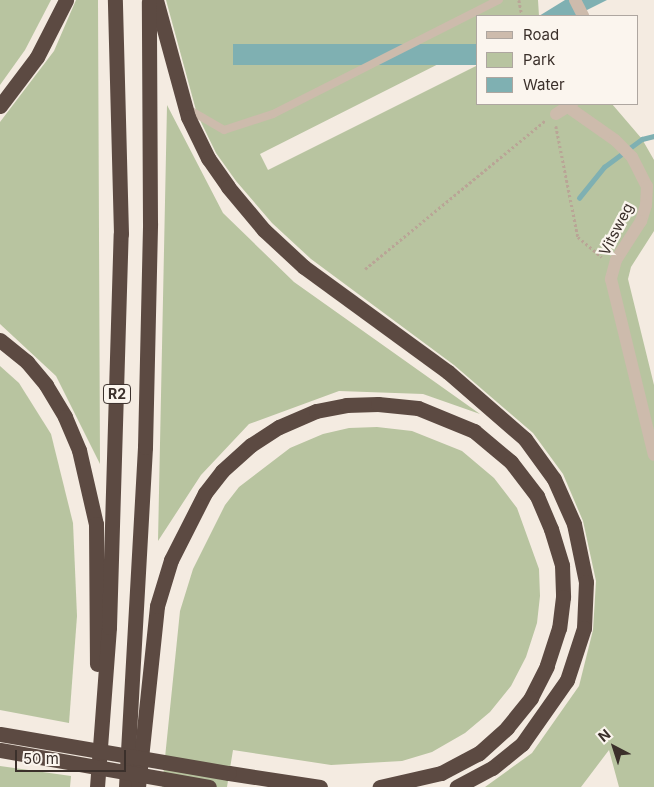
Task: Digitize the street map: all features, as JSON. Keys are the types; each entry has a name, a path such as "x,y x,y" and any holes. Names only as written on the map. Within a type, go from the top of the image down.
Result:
{"highway":[{"path":"0,106 37,57 66,0"},
{"name":"R2","path":"97,787 109,627 121,234 115,0"},
{"name":"R2","path":"126,787 145,447 150,223 148,0"},
{"path":"156,0 185,108 208,158 264,230 304,267 448,372 525,440 554,479 574,524 586,582 584,628 567,680 522,744 492,768 457,787"},
{"path":"0,340 27,362 46,385 65,417 89,486 96,524 97,787"},
{"path":"138,787 157,606 171,560 205,493 222,471 251,446 279,427 316,412 346,405 378,404 418,408 474,431 511,462 537,496 552,529 562,565 563,597 559,628 547,666 530,698 507,728 479,753 441,773 406,784 380,787"},
{"path":"0,734 320,787"},
{"path":"0,750 210,787"}],"street":[{"path":"575,0 582,15"},
{"path":"556,114 570,106"},
{"name":"Vitsweg","path":"570,106 615,140 632,157 647,186 646,205 641,220 616,260 611,279 654,455"}],"lane":[{"path":"185,108 224,130 273,114 499,0"}],"path":[{"path":"519,0 522,15"},
{"path":"365,269 556,114"},
{"path":"556,114 557,135 578,237 606,260 611,279"}],"green space":[{"path":"0,0 51,0 25,50 0,85"},
{"path":"76,0 98,0 100,464 56,376 0,324 0,122 54,51"},
{"path":"166,0 538,0 539,15 477,15 477,45 260,154 268,170 477,66 477,105 613,105 642,139 654,160 654,231 631,267 628,279 654,385 654,787 619,787 609,750 581,787 485,787 532,753 579,686 593,630 596,581 583,521 563,474 533,433 454,365 311,259 272,223 236,181 216,153 197,114"},
{"path":"167,105 223,213 294,282 480,414 423,394 339,391 249,424 201,475 158,541"},
{"path":"0,366 19,383 51,434 73,523 77,616 69,723 0,710"},
{"path":"377,427 412,431 462,451 494,478 517,508 539,569 540,596 537,623 526,657 511,686 490,712 465,733 432,752 402,761 331,765 233,750 227,787 162,787 180,611 193,569 225,505 239,487 290,448 323,434 349,428"},
{"path":"0,766 71,776 70,787 0,787"}],"water":[{"path":"565,0 607,0 577,15 541,15"},
{"path":"233,44 477,44 477,65 233,65"}],"waterway":[{"path":"579,198 604,167 642,139 654,136"}]}
